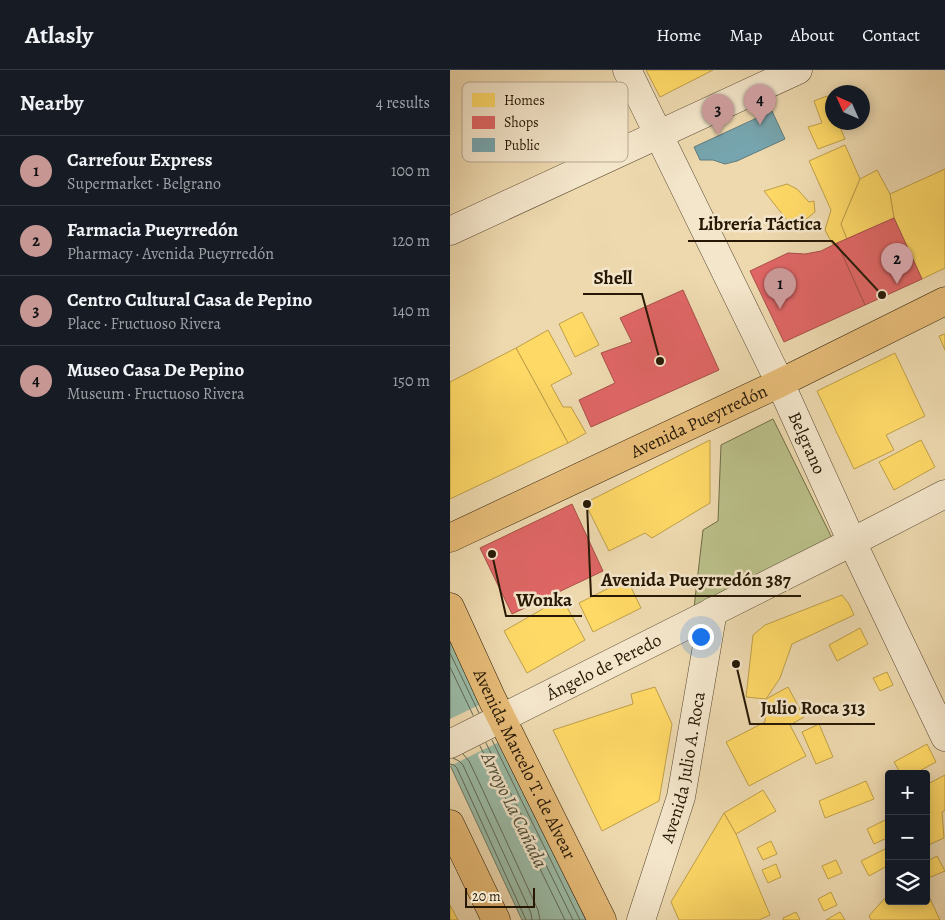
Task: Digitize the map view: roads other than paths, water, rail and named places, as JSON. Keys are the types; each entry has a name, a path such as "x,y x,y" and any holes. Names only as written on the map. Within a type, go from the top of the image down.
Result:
{"main road":[{"name":"Avenida Pueyrredón","path":"450,538 780,383 945,301"},
{"name":"Avenida Marcelo T. de Alvear","path":"450,606 502,719 602,920"},
{"path":"450,824 496,920"}],"street":[{"name":"Belgrano","path":"627,70 780,383 852,542 945,737"},
{"path":"628,148 798,70"},
{"path":"450,231 599,162"},
{"name":"Ángelo de Peredo","path":"450,744 945,494"},
{"name":"Avenida Julio A. Roca","path":"641,920 681,797 713,611"}],"water":[{"name":"Arroyo La Cañada","path":"450,641 586,920 522,920 450,765"}],"place":[{"name":"Museo Casa De Pepino","path":"760,125"},
{"name":"Centro Cultural Casa de Pepino","path":"718,135"},
{"name":"Farmacia Pueyrredón","path":"897,284"},
{"name":"Librería Táctica","path":"882,295"},
{"name":"Carrefour Express","path":"780,309"},
{"name":"Shell","path":"660,361"},
{"name":"Avenida Pueyrredón 387","path":"587,504"},
{"name":"Wonka","path":"492,554"},
{"name":"Julio Roca 313","path":"736,664"}]}
